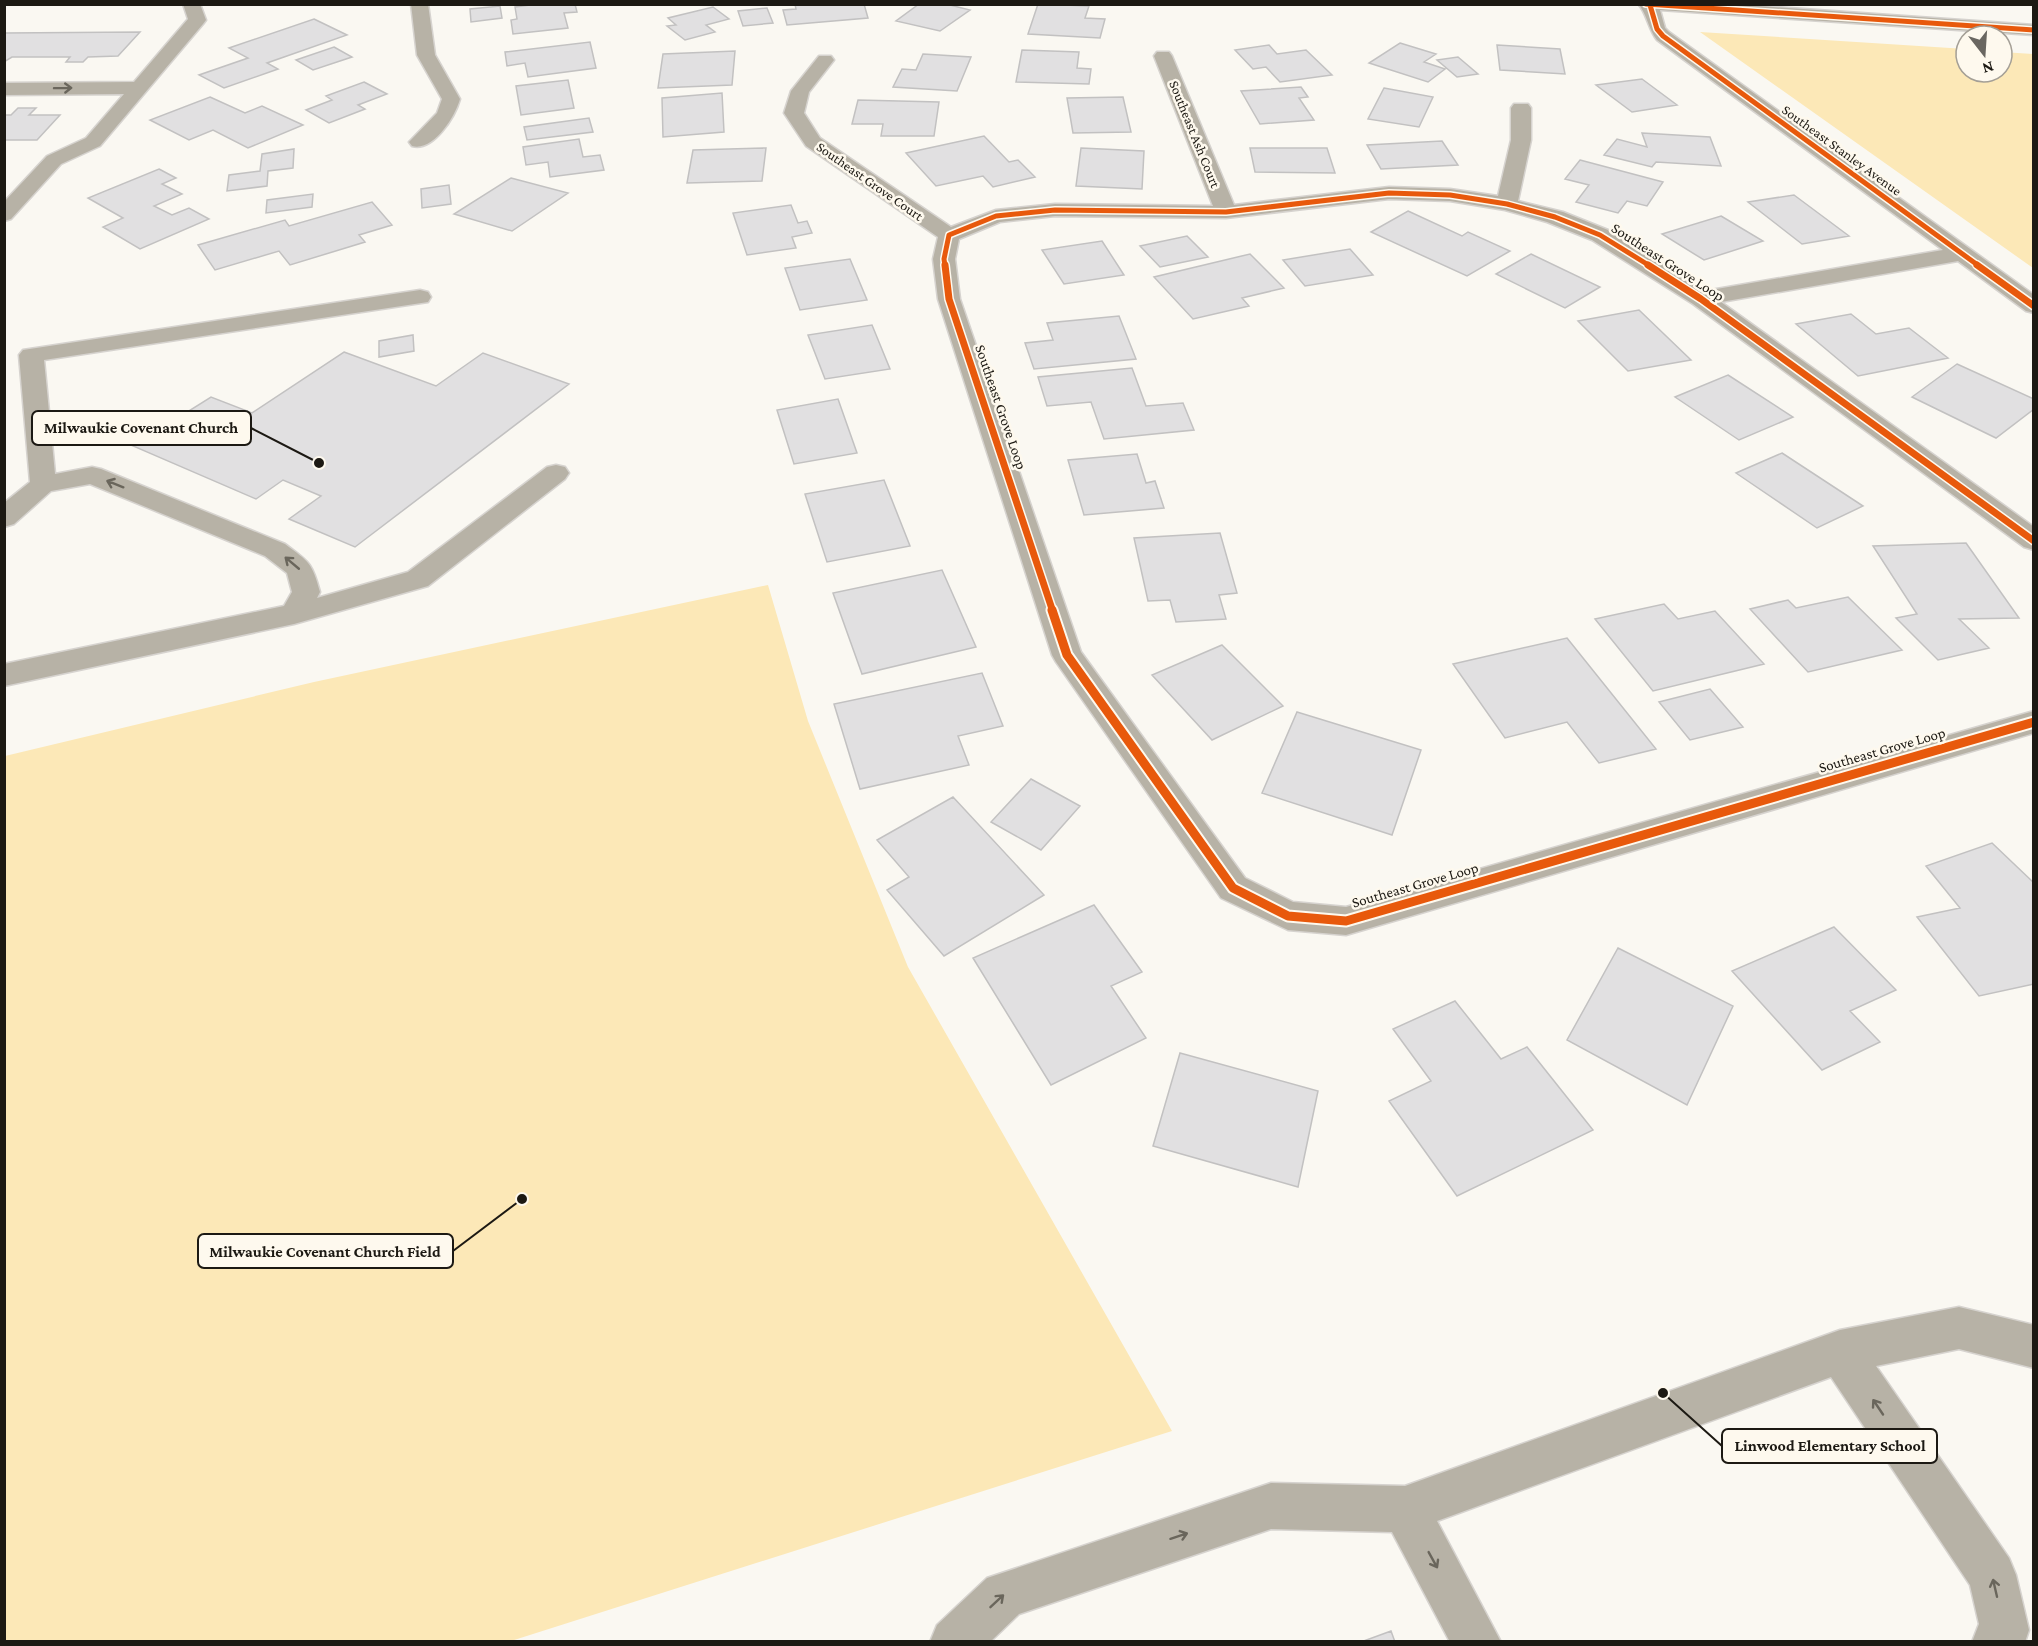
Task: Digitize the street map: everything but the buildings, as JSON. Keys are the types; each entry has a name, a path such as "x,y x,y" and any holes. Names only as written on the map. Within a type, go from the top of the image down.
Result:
{"street":[{"path":"4,216 54,160 93,142 197,20 191,4"},
{"path":"419,4 426,55 451,99 446,115 419,142"},
{"path":"1646,4 2034,30"},
{"name":"Southeast Stanley Avenue","path":"1650,5 1657,29 1663,36 2034,306"},
{"name":"Southeast Ash Court","path":"1163,56 1226,212"},
{"name":"Southeast Grove Court","path":"825,60 800,91 794,113 813,142 949,235"},
{"path":"4,89 138,88"},
{"path":"1508,204 1521,140 1521,108"},
{"name":"Southeast Grove Loop","path":"2034,540 1701,299 1600,236 1555,217 1508,204 1450,195 1389,193 1226,212 1055,210 996,216 949,235 944,259 949,299 1067,655 1233,888 1288,915 1346,921 2034,722"},
{"name":"Southeast Grove Loop","path":"1701,299 1960,254"},
{"path":"43,484 31,355 420,297"},
{"path":"4,675 294,614 418,579 556,473"},
{"path":"4,518 43,484 92,475 275,550 300,569 306,592 294,614"},
{"path":"954,1641 1004,1594 1271,1506 1405,1509 1840,1352 1959,1328 2034,1347"},
{"path":"1840,1352 1992,1575 2006,1630 1996,1641"},
{"path":"1405,1509 1477,1641"}],"shaded area":[{"path":"1700,32 1954,48 1954,84 2014,84 2014,53 2033,54 2033,268"},
{"path":"768,585 808,721 908,967 1172,1431 511,1641 5,1641 5,756 314,682"}],"cycle path":[{"path":"1646,4 2034,30"},
{"path":"1650,5 1657,29 1663,36 2034,306"},
{"path":"2034,541 1701,299 1600,235 1555,217 1507,204 1450,195 1389,193 1226,212 1055,210 996,216 949,235 944,259 949,299 1067,655 1233,888 1288,916 1346,921 2034,722"}],"place":[{"name":"Milwaukie Covenant Church","path":"319,463"},
{"name":"Milwaukie Covenant Church Field","path":"522,1199"},
{"name":"Linwood Elementary School","path":"1663,1393"}]}
